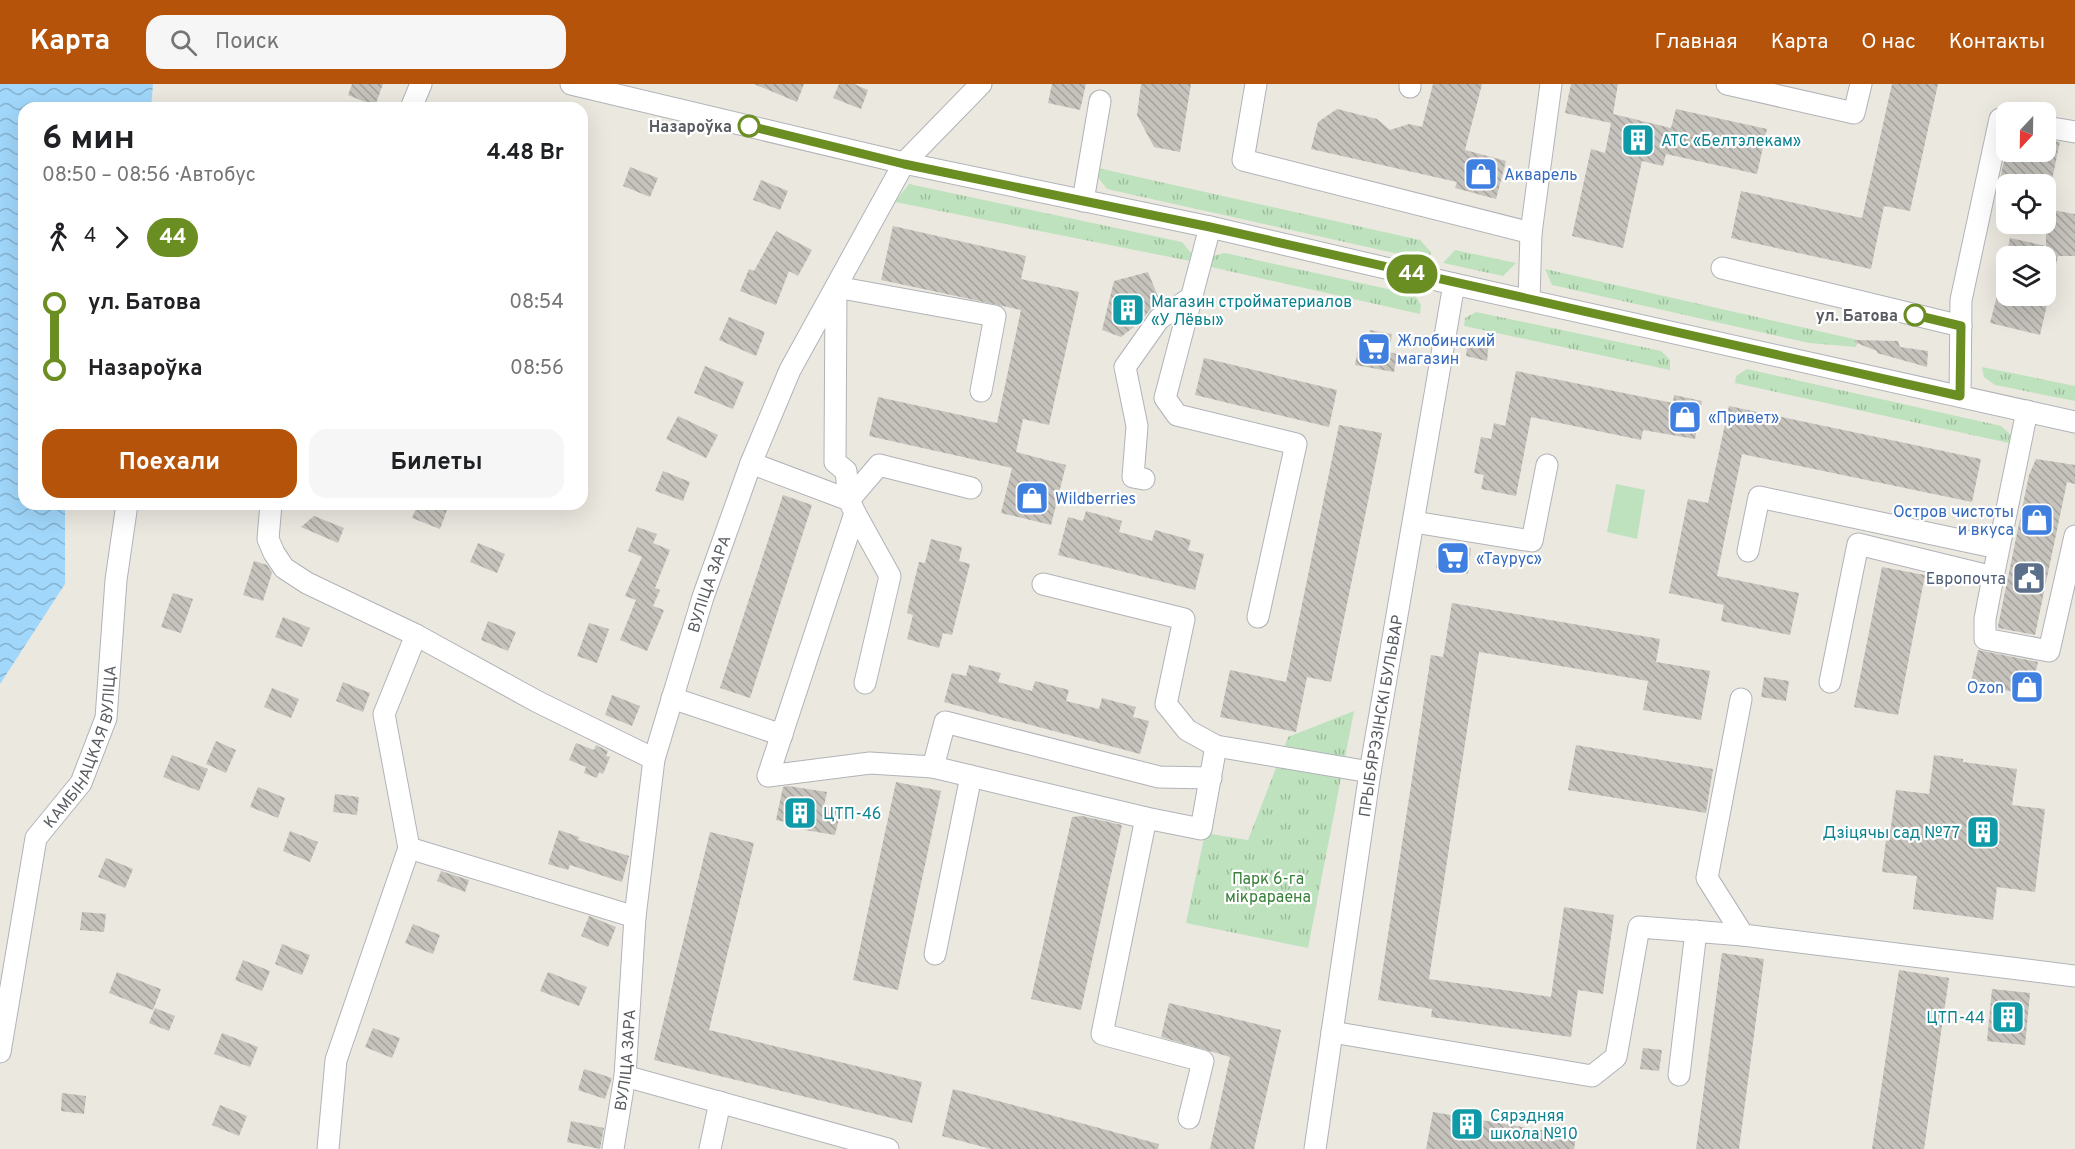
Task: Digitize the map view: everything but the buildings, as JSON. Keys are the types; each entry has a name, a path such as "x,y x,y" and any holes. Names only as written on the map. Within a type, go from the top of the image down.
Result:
{"street":[{"path":"414,102 421,84"},
{"path":"571,84 904,164 1210,227 1454,284 2075,422"},
{"name":"ВУЛІЦА ЗАРА","path":"613,1149 625,1076 635,917 654,759 703,597 751,463 790,370 904,164 981,84"},
{"path":"1256,84 1243,160 1531,233"},
{"path":"1529,300 1531,233 1551,84"},
{"path":"1727,84 1854,113 1861,84"},
{"path":"1083,201 1100,101"},
{"path":"2056,129 2075,132"},
{"path":"1960,396 1961,300 1996,138"},
{"path":"1210,227 1165,398 1177,415 1296,444 1258,617"},
{"path":"1722,268 1961,326"},
{"name":"ПРЫБЯРЭЗІНСКІ БУЛЬВАР","path":"1315,1149 1370,772 1454,284"},
{"path":"866,683 890,576 852,506 846,471 835,462 836,287 995,316 981,391"},
{"path":"1144,479 1132,477 1137,426 1125,367 1159,320 1192,297"},
{"path":"2027,411 1998,548 1985,619 1985,639 2049,651 2075,536"},
{"path":"751,463 852,506"},
{"path":"971,488 879,465 852,506 768,776 870,763 933,767 1201,830 1216,746"},
{"path":"1414,522 1532,541 1547,465"},
{"path":"1748,551 1759,497 1998,548"},
{"name":"КАМБІНАЦКАЯ ВУЛІЦА","path":"0,1052 36,838 81,783 106,718 116,580 126,510"},
{"path":"271,510 268,539 284,568 307,583 416,635 538,702 654,759"},
{"path":"1830,682 1858,544 1993,577"},
{"path":"1043,584 1184,619 1166,704 1187,730 1216,746 1370,772"},
{"path":"328,1149 336,1060 409,848 384,714 416,635"},
{"path":"672,698 782,735"},
{"path":"1741,699 1707,878 1743,935"},
{"path":"933,767 945,722 1159,777 1211,778"},
{"path":"935,954 971,776"},
{"path":"1146,818 1102,1034 1203,1061 1189,1118"},
{"path":"409,848 635,917"},
{"path":"1332,1032 1592,1076 1616,1057 1639,927 1743,935 2075,976"},
{"path":"1679,1075 1696,931"},
{"path":"625,1076 888,1149"},
{"path":"710,1149 720,1102"}],"green space":[{"path":"1098,168 1420,240 1431,252 1430,261 1107,189 1097,176"},
{"path":"909,184 1182,242 1192,254 1190,261 895,202"},
{"path":"1455,250 1516,263 1503,276 1443,263"},
{"path":"1225,253 1415,295 1421,305 1420,314 1211,267 1209,257"},
{"path":"1545,269 1858,340 1856,347 1809,343 1552,285"},
{"path":"1476,312 1661,351 1670,360 1670,370 1464,326 1465,318"},
{"path":"1982,367 2075,386 2075,401 1995,385 1984,377"},
{"path":"1747,369 2001,426 2010,434 2009,443 1735,383 1736,376"},
{"path":"1616,484 1645,490 1637,539 1607,532"},
{"name":"Парк 6-га мікрараена","path":"1354,711 1308,948 1186,923 1205,833 1248,840 1288,737"}],"water":[{"path":"0,84 153,84 152,102 18,102 18,510 65,510 65,584 0,684"}],"bus line":[{"name":"44","path":"749,126 904,164 1210,227 1454,284 1960,396 1961,326 1915,315"}],"place":[{"name":"Назароўка","path":"749,126"},
{"name":"АТС «Белтэлекам»","path":"1638,140"},
{"name":"Акварель","path":"1481,174"},
{"name":"Магазин стройматериалов «У Лёвы»","path":"1128,310"},
{"name":"ул. Батова","path":"1915,315"},
{"name":"Жлобинский магазин","path":"1374,349"},
{"name":"«Привет»","path":"1685,417"},
{"name":"Wildberries","path":"1032,498"},
{"name":"Остров чистоты и вкуса","path":"2037,520"},
{"name":"«Таурус»","path":"1453,558"},
{"name":"Европочта","path":"2029,578"},
{"name":"Ozon","path":"2027,687"},
{"name":"ЦТП-46","path":"800,813"},
{"name":"Дзіцячы сад №77","path":"1983,832"},
{"name":"ЦТП-44","path":"2008,1017"},
{"name":"Сярэдняя школа №10","path":"1467,1124"}]}
